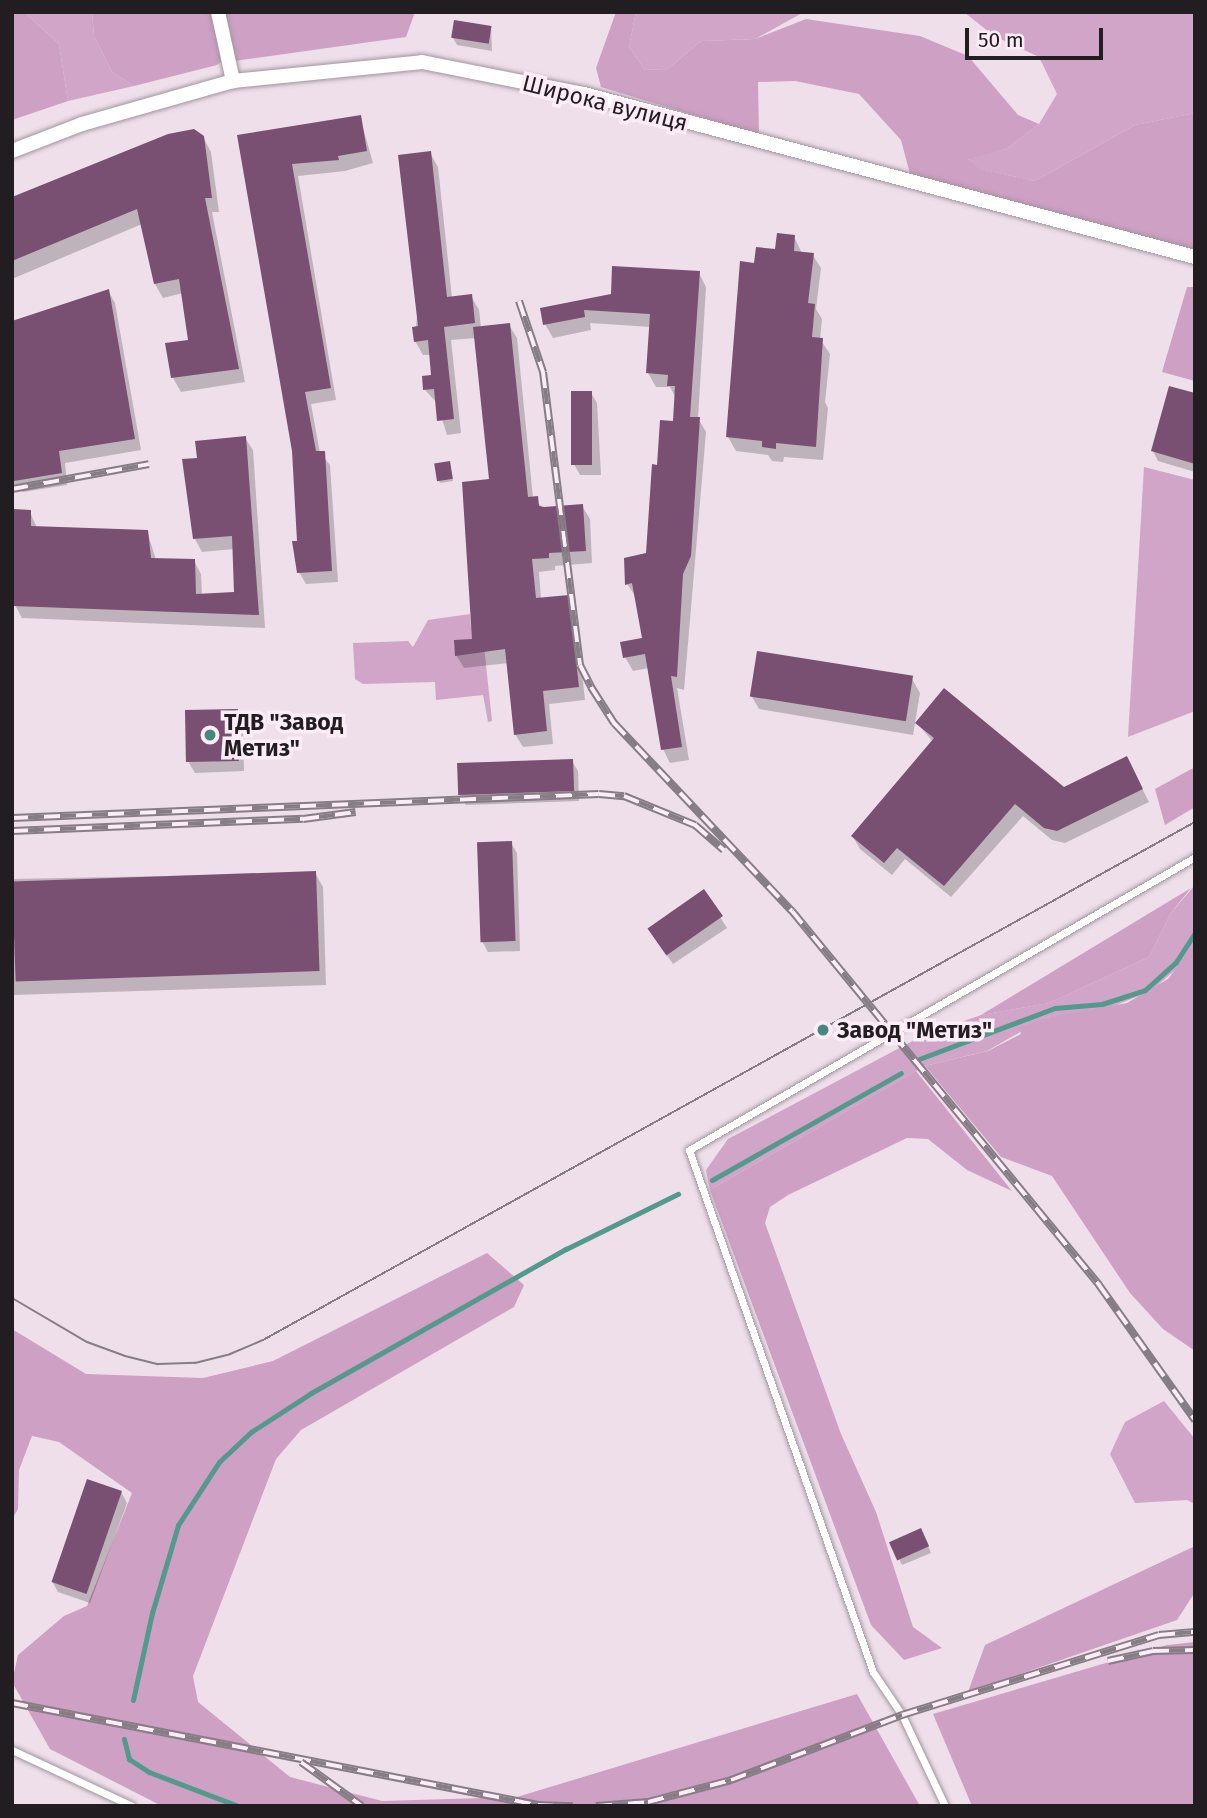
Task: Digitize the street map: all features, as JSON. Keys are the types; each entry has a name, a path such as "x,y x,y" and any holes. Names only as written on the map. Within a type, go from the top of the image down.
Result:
{"street":[{"path":"218,12 233,81"},
{"name":"Широка вулиця","path":"12,151 82,124 233,81 422,62 584,94 1195,257"}],"lane":[{"path":"946,1806 902,1715 873,1672 689,1150 1195,857"},
{"path":"12,1750 132,1806"}],"shaded area":[{"path":"12,12 24,12 59,44 68,101 12,120"},
{"path":"24,12 92,12 94,36 112,72 134,86 68,101 59,44"},
{"path":"92,12 215,12 226,58 217,65 134,86 112,72 94,36"},
{"path":"222,12 415,12 406,37 234,61"},
{"path":"616,12 636,12 629,47 645,70 668,69 701,41 755,39 806,19 920,36 968,56 1018,115 1039,124 1006,149 968,159 980,169 1035,181 1135,125 1195,113 1195,250 910,174 901,140 859,94 795,81 758,82 759,135 601,87 596,68"},
{"path":"636,12 804,12 755,39 701,41 668,69 645,70 629,47"},
{"path":"964,12 1195,12 1195,113 1135,125 1035,181 979,169 967,158 1006,149 1039,124 1057,94 1039,57 994,36"},
{"path":"1187,287 1195,287 1195,381 1162,372"},
{"path":"1144,467 1195,480 1195,711 1128,737"},
{"path":"470,614 471,627 482,627 492,721 488,722 483,695 436,700 435,682 363,684 355,679 353,643 408,641 413,647 428,620"},
{"path":"1195,767 1195,807 1165,825 1155,789"},
{"path":"1195,885 1195,943 1183,963 1151,991 1104,1010 1045,1018 987,1051 925,1066 710,1190 706,1170 728,1139 922,1036 981,1015 1049,1003 1149,957 1171,913"},
{"path":"1191,888 1171,913 1149,957 1049,1003 981,1015"},
{"path":"1195,943 1195,1351 1163,1329 1130,1293 1052,1176 1001,1157 925,1066 988,1051 1021,1034 1019,1028 1045,1018 1127,1003 1168,979"},
{"path":"916,1071 1012,1191 967,1170 928,1139 907,1138 788,1195 770,1207 765,1223 841,1434 876,1512 913,1627 942,1648 904,1660 871,1625 710,1190"},
{"path":"487,1253 524,1285 514,1307 301,1430 276,1459 193,1676 198,1702 290,1777 382,1801 517,1797 857,1694 920,1806 162,1806 50,1749 12,1682 18,1655 64,1616 87,1606 132,1493 59,1442 32,1436 19,1470 18,1509 12,1519 12,1329 86,1374 203,1378 273,1361"},
{"path":"1164,1401 1195,1439 1195,1504 1187,1500 1135,1503 1110,1454 1125,1422"},
{"path":"1195,1546 1195,1592 1177,1620 968,1692 985,1645"},
{"path":"1195,1642 1195,1806 972,1806 933,1714 1167,1645"}],"building":[{"path":"454,20 492,26 489,44 451,38"},
{"path":"361,115 367,151 338,156 339,160 292,164 331,388 305,392 316,451 325,451 332,571 297,573 292,541 297,541 292,451 237,135"},
{"path":"194,129 204,136 212,198 205,198 239,369 171,378 165,343 188,340 179,279 154,284 137,209 12,261 12,197 168,134"},
{"path":"431,151 447,297 472,294 475,323 444,327 454,419 437,421 434,389 423,390 422,376 431,375 428,340 414,342 412,327 418,326 398,155"},
{"path":"777,233 795,235 794,251 814,253 808,303 815,304 812,337 823,338 816,447 776,443 776,449 762,447 762,441 726,437 740,261 754,263 756,247 775,249"},
{"path":"612,266 700,271 690,417 700,417 691,556 683,574 677,677 671,676 682,747 661,750 645,654 623,658 620,642 642,638 632,583 625,585 624,558 646,553 652,464 657,465 660,420 673,421 675,386 667,386 668,375 646,373 650,314 584,310 585,317 543,325 540,308 611,294"},
{"path":"109,289 135,439 59,451 62,473 14,481 12,321"},
{"path":"510,323 528,497 538,496 539,506 544,507 583,504 586,551 549,553 549,558 532,559 536,598 569,595 579,687 543,691 547,731 514,735 505,649 455,656 454,640 472,639 462,482 489,479 473,327"},
{"path":"1169,386 1195,393 1195,464 1151,451"},
{"path":"571,391 592,391 592,465 571,465"},
{"path":"246,436 259,615 13,606 14,509 31,510 31,526 148,530 151,558 195,559 196,594 234,592 232,536 193,539 182,459 197,458 195,441"},
{"path":"450,461 453,479 437,481 434,464"},
{"path":"757,651 913,676 906,721 750,696"},
{"path":"944,688 1064,787 1127,756 1143,789 1057,831 1044,828 1015,804 944,886 897,848 884,863 851,836 934,738 915,723"},
{"path":"238,709 239,761 186,762 185,710"},
{"path":"573,759 574,791 458,795 457,763"},
{"path":"512,841 515,941 481,942 477,842"},
{"path":"316,871 319,971 16,982 12,882"},
{"path":"704,889 723,916 666,956 647,929"},
{"path":"87,1479 122,1491 86,1594 52,1582"},
{"path":"921,1528 929,1546 897,1561 889,1542"}],"waterway":[{"path":"919,1059 1055,1008 1102,1004 1145,990 1176,962 1195,933"},
{"path":"712,1180 901,1073"},
{"path":"133,1700 152,1613 178,1525 219,1462 251,1432 311,1393 566,1249 678,1194"},
{"path":"124,1739 129,1759 149,1772 238,1806"}],"tram line":[{"path":"12,1298 87,1342 125,1356 158,1364 195,1363 230,1354 263,1340 1195,822"}],"railway":[{"path":"519,301 543,372 580,665 591,687 614,723 792,911 1099,1285 1195,1420"},
{"path":"12,489 149,464"},
{"path":"12,818 599,794 624,796 695,825 724,850"},
{"path":"12,831 303,819 356,812"},
{"path":"596,1806 648,1802 731,1780 902,1715 1159,1635 1195,1632"},
{"path":"1108,1661 1153,1651 1195,1650"},
{"path":"12,1703 538,1805 573,1806"},
{"path":"301,1762 362,1806"}],"place":[{"name":"ТДВ \"Завод Метиз\"","path":"210,735"},
{"name":"Завод \"Метиз\"","path":"823,1030"}]}
